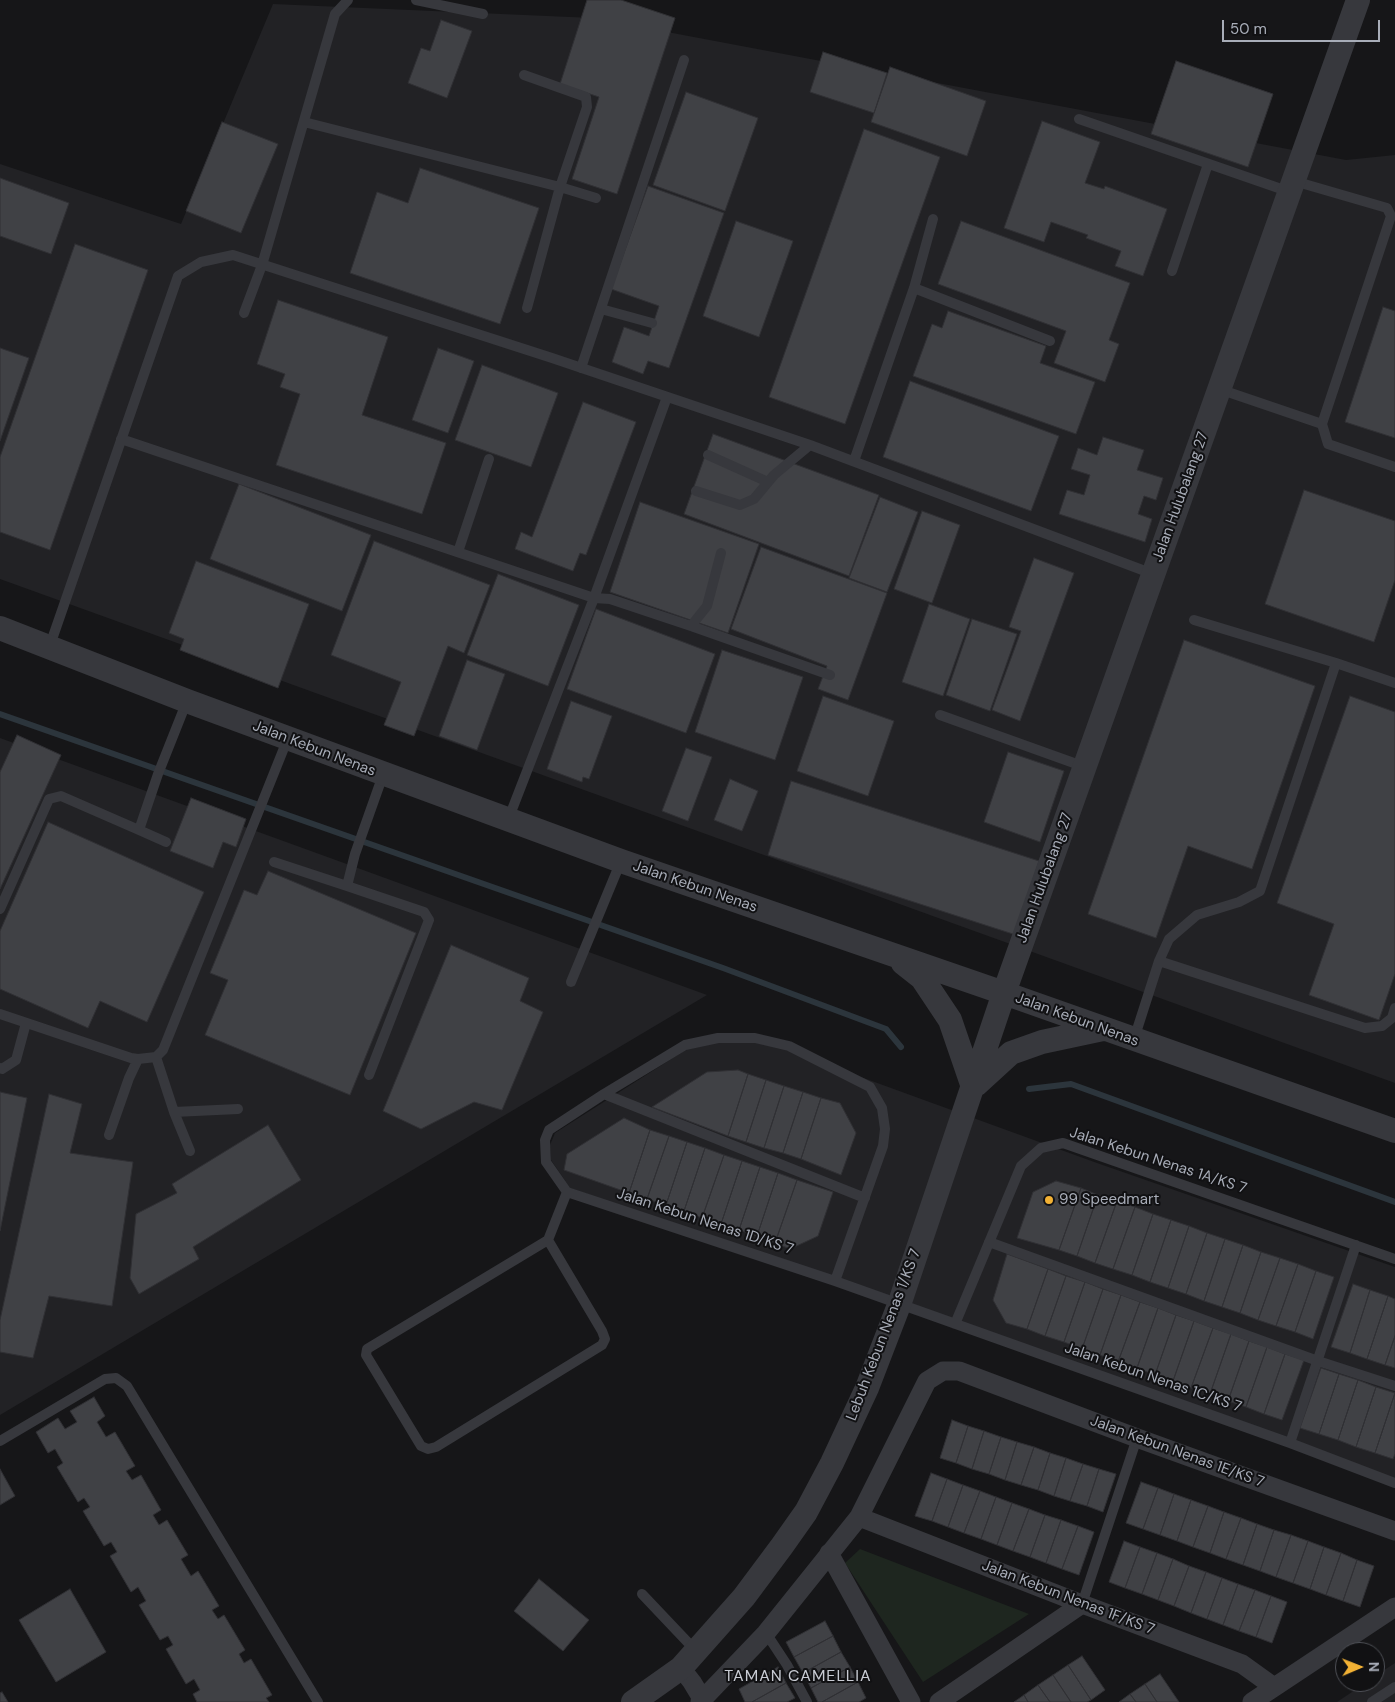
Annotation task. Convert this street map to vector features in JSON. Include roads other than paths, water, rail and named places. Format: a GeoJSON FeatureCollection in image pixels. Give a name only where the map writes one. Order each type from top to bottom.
{"type":"FeatureCollection","features":[{"type":"Feature","properties":{"kind":"street","name":"Jalan Hulubalang 27"},"geometry":{"type":"LineString","coordinates":[[1004,994],[1358,0]]}},
{"type":"Feature","properties":{"kind":"street","name":"Jalan Kebun Nenas"},"geometry":{"type":"LineString","coordinates":[[0,628],[186,701],[621,861],[1395,1131]]}},
{"type":"Feature","properties":{"kind":"street"},"geometry":{"type":"LineString","coordinates":[[895,956],[922,978],[950,1020],[977,1075],[1011,1052],[1042,1042],[1103,1029]]}},
{"type":"Feature","properties":{"kind":"street","name":"Lebuh Kebun Nenas 1/KS 7"},"geometry":{"type":"LineString","coordinates":[[633,1702],[689,1659],[744,1597],[806,1512],[832,1463],[867,1388],[899,1304],[1004,994]]}},
{"type":"Feature","properties":{"kind":"street","name":"Jalan Kebun Nenas 1E/KS 7"},"geometry":{"type":"LineString","coordinates":[[859,1517],[927,1381],[943,1371],[959,1371],[1137,1438],[1395,1531]]}},
{"type":"Feature","properties":{"kind":"street"},"geometry":{"type":"LineString","coordinates":[[689,1659],[692,1682],[702,1701],[766,1633],[859,1517]]}},
{"type":"Feature","properties":{"kind":"street","name":"Jalan Kebun Nenas 1F/KS 7"},"geometry":{"type":"LineString","coordinates":[[859,1517],[1242,1664],[1274,1687]]}},
{"type":"Feature","properties":{"kind":"street"},"geometry":{"type":"LineString","coordinates":[[829,1553],[911,1702]]}},
{"type":"Feature","properties":{"kind":"street"},"geometry":{"type":"LineString","coordinates":[[939,1702],[1082,1604]]}},
{"type":"Feature","properties":{"kind":"street"},"geometry":{"type":"LineString","coordinates":[[1252,1702],[1395,1607]]}},
{"type":"Feature","properties":{"kind":"lane"},"geometry":{"type":"LineString","coordinates":[[244,313],[262,265],[335,14],[348,0]]}},
{"type":"Feature","properties":{"kind":"lane"},"geometry":{"type":"LineString","coordinates":[[416,0],[483,14]]}},
{"type":"Feature","properties":{"kind":"lane"},"geometry":{"type":"LineString","coordinates":[[581,368],[684,60]]}},
{"type":"Feature","properties":{"kind":"lane"},"geometry":{"type":"LineString","coordinates":[[524,75],[586,97],[586,107],[560,187],[527,308]]}},
{"type":"Feature","properties":{"kind":"lane"},"geometry":{"type":"LineString","coordinates":[[1079,119],[1208,164],[1387,208],[1393,215],[1322,424],[1328,444],[1395,467]]}},
{"type":"Feature","properties":{"kind":"lane"},"geometry":{"type":"LineString","coordinates":[[304,122],[560,187],[596,198]]}},
{"type":"Feature","properties":{"kind":"lane"},"geometry":{"type":"LineString","coordinates":[[1172,271],[1208,164]]}},
{"type":"Feature","properties":{"kind":"lane"},"geometry":{"type":"LineString","coordinates":[[854,461],[914,288],[933,219]]}},
{"type":"Feature","properties":{"kind":"lane"},"geometry":{"type":"LineString","coordinates":[[49,648],[178,276],[201,262],[233,255],[581,368],[810,445],[1154,574]]}},
{"type":"Feature","properties":{"kind":"lane"},"geometry":{"type":"LineString","coordinates":[[914,288],[1050,341]]}},
{"type":"Feature","properties":{"kind":"lane"},"geometry":{"type":"LineString","coordinates":[[601,309],[652,323]]}},
{"type":"Feature","properties":{"kind":"lane"},"geometry":{"type":"LineString","coordinates":[[1219,389],[1322,424]]}},
{"type":"Feature","properties":{"kind":"lane"},"geometry":{"type":"LineString","coordinates":[[508,820],[594,598],[667,397]]}},
{"type":"Feature","properties":{"kind":"lane"},"geometry":{"type":"LineString","coordinates":[[121,439],[594,598],[610,599],[830,675]]}},
{"type":"Feature","properties":{"kind":"lane"},"geometry":{"type":"LineString","coordinates":[[696,491],[740,505],[754,500],[774,475],[810,445]]}},
{"type":"Feature","properties":{"kind":"lane"},"geometry":{"type":"LineString","coordinates":[[708,455],[768,482]]}},
{"type":"Feature","properties":{"kind":"lane"},"geometry":{"type":"LineString","coordinates":[[458,552],[489,458]]}},
{"type":"Feature","properties":{"kind":"lane"},"geometry":{"type":"LineString","coordinates":[[691,626],[707,606],[721,553]]}},
{"type":"Feature","properties":{"kind":"lane"},"geometry":{"type":"LineString","coordinates":[[1194,620],[1395,683]]}},
{"type":"Feature","properties":{"kind":"lane"},"geometry":{"type":"LineString","coordinates":[[1134,1040],[1168,939],[1197,915],[1239,902],[1260,891],[1336,663]]}},
{"type":"Feature","properties":{"kind":"lane"},"geometry":{"type":"LineString","coordinates":[[139,830],[186,701]]}},
{"type":"Feature","properties":{"kind":"lane"},"geometry":{"type":"LineString","coordinates":[[940,715],[1085,767]]}},
{"type":"Feature","properties":{"kind":"lane"},"geometry":{"type":"LineString","coordinates":[[0,1014],[138,1059],[156,1057],[163,1050],[288,738]]}},
{"type":"Feature","properties":{"kind":"lane"},"geometry":{"type":"LineString","coordinates":[[347,886],[358,845],[383,774]]}},
{"type":"Feature","properties":{"kind":"lane"},"geometry":{"type":"LineString","coordinates":[[0,908],[49,799],[61,796],[166,842]]}},
{"type":"Feature","properties":{"kind":"lane"},"geometry":{"type":"LineString","coordinates":[[571,982],[621,861]]}},
{"type":"Feature","properties":{"kind":"lane"},"geometry":{"type":"LineString","coordinates":[[274,862],[424,912],[429,920],[369,1075]]}},
{"type":"Feature","properties":{"kind":"lane"},"geometry":{"type":"LineString","coordinates":[[1160,961],[1366,1028],[1382,1026],[1392,1018],[1395,1008]]}},
{"type":"Feature","properties":{"kind":"lane"},"geometry":{"type":"LineString","coordinates":[[0,1068],[2,1069],[16,1060],[26,1023]]}},
{"type":"Feature","properties":{"kind":"lane"},"geometry":{"type":"LineString","coordinates":[[548,1240],[602,1331],[605,1339],[602,1345],[436,1447],[428,1449],[421,1446],[366,1355],[367,1349],[548,1240],[567,1192],[546,1162],[545,1140],[549,1130],[685,1045],[718,1038],[755,1038],[789,1046],[870,1087],[882,1108],[886,1129],[883,1146],[834,1282]]}},
{"type":"Feature","properties":{"kind":"lane"},"geometry":{"type":"LineString","coordinates":[[156,1057],[174,1112],[190,1151]]}},
{"type":"Feature","properties":{"kind":"lane"},"geometry":{"type":"LineString","coordinates":[[109,1136],[129,1078],[138,1059]]}},
{"type":"Feature","properties":{"kind":"lane"},"geometry":{"type":"LineString","coordinates":[[604,1094],[865,1198]]}},
{"type":"Feature","properties":{"kind":"lane"},"geometry":{"type":"LineString","coordinates":[[174,1112],[238,1109]]}},
{"type":"Feature","properties":{"kind":"lane","name":"Jalan Kebun Nenas 1A/KS 7"},"geometry":{"type":"LineString","coordinates":[[955,1324],[1021,1166],[1041,1148],[1063,1143],[1395,1259]]}},
{"type":"Feature","properties":{"kind":"lane","name":"Jalan Kebun Nenas 1D/KS 7"},"geometry":{"type":"LineString","coordinates":[[567,1192],[899,1304]]}},
{"type":"Feature","properties":{"kind":"lane"},"geometry":{"type":"LineString","coordinates":[[989,1242],[1318,1361],[1395,1386]]}},
{"type":"Feature","properties":{"kind":"lane"},"geometry":{"type":"LineString","coordinates":[[1290,1443],[1356,1245]]}},
{"type":"Feature","properties":{"kind":"lane","name":"Jalan Kebun Nenas 1C/KS 7"},"geometry":{"type":"LineString","coordinates":[[899,1304],[1290,1443],[1395,1483]]}},
{"type":"Feature","properties":{"kind":"lane"},"geometry":{"type":"LineString","coordinates":[[0,1441],[105,1379],[116,1378],[128,1386],[318,1702]]}},
{"type":"Feature","properties":{"kind":"lane"},"geometry":{"type":"LineString","coordinates":[[1082,1604],[1137,1438]]}},
{"type":"Feature","properties":{"kind":"lane"},"geometry":{"type":"LineString","coordinates":[[642,1594],[689,1659]]}},
{"type":"Feature","properties":{"kind":"lane"},"geometry":{"type":"LineString","coordinates":[[766,1633],[806,1702]]}},
{"type":"Feature","properties":{"kind":"lane"},"geometry":{"type":"LineString","coordinates":[[1372,1702],[1395,1687]]}},
{"type":"Feature","properties":{"kind":"waterway"},"geometry":{"type":"LineString","coordinates":[[0,714],[723,968],[886,1029],[901,1047]]}},
{"type":"Feature","properties":{"kind":"waterway"},"geometry":{"type":"LineString","coordinates":[[1029,1089],[1071,1084],[1395,1202]]}},
{"type":"Feature","properties":{"kind":"place","name":"99 Speedmart"},"geometry":{"type":"Point","coordinates":[1049,1200]}},
{"type":"Feature","properties":{"kind":"district","name":"TAMAN CAMELLIA"},"geometry":{"type":"Point","coordinates":[798,1677]}}]}
